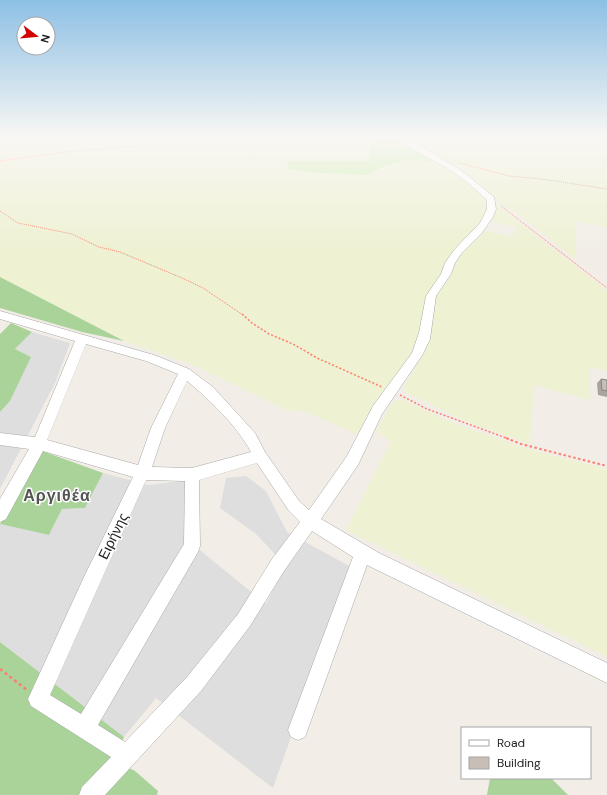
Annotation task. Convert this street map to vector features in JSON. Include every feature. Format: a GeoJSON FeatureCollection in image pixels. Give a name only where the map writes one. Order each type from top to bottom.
{"type":"FeatureCollection","features":[{"type":"Feature","properties":{"kind":"street"},"geometry":{"type":"LineString","coordinates":[[90,795],[194,684],[244,620],[278,565],[334,489],[359,450],[372,421],[391,391],[406,372],[422,343],[430,298],[458,251],[487,222],[491,212],[491,199],[463,175]]}},
{"type":"Feature","properties":{"kind":"street"},"geometry":{"type":"LineString","coordinates":[[0,316],[150,358],[185,372],[208,391],[250,437],[260,456],[294,506],[310,521],[363,553],[607,673]]}},
{"type":"Feature","properties":{"kind":"street"},"geometry":{"type":"LineString","coordinates":[[0,514],[34,452],[55,407],[82,339]]}},
{"type":"Feature","properties":{"kind":"street","name":"Ειρήνης"},"geometry":{"type":"LineString","coordinates":[[38,698],[142,473],[158,428],[185,372]]}},
{"type":"Feature","properties":{"kind":"street"},"geometry":{"type":"LineString","coordinates":[[0,439],[37,443],[142,473],[192,475],[260,456]]}},
{"type":"Feature","properties":{"kind":"street"},"geometry":{"type":"LineString","coordinates":[[84,728],[192,546],[192,475]]}},
{"type":"Feature","properties":{"kind":"street"},"geometry":{"type":"LineString","coordinates":[[298,730],[363,553]]}},
{"type":"Feature","properties":{"kind":"street"},"geometry":{"type":"LineString","coordinates":[[38,698],[127,755]]}},
{"type":"Feature","properties":{"kind":"path"},"geometry":{"type":"LineString","coordinates":[[506,175],[607,189]]}},
{"type":"Feature","properties":{"kind":"path"},"geometry":{"type":"LineString","coordinates":[[491,199],[607,288]]}},
{"type":"Feature","properties":{"kind":"path"},"geometry":{"type":"LineString","coordinates":[[0,211],[18,223],[72,234],[99,247],[120,252],[182,278],[203,288],[240,312],[252,324],[270,334],[293,344],[317,358],[391,391],[427,410],[478,430],[521,444],[607,466]]}},
{"type":"Feature","properties":{"kind":"path"},"geometry":{"type":"LineString","coordinates":[[0,669],[38,698]]}},
{"type":"Feature","properties":{"kind":"shaded area"},"geometry":{"type":"Polygon","coordinates":[[[32,332],[70,343],[55,383],[0,489],[0,412],[10,401],[30,357],[15,349],[32,332]]]}},
{"type":"Feature","properties":{"kind":"shaded area"},"geometry":{"type":"Polygon","coordinates":[[[103,473],[148,485],[197,479],[196,547],[266,604],[285,565],[256,534],[220,508],[226,478],[246,476],[266,491],[287,532],[351,567],[273,788],[156,698],[124,737],[0,642],[0,524],[49,535],[62,509],[85,508],[103,473]]]}},
{"type":"Feature","properties":{"kind":"green space"},"geometry":{"type":"Polygon","coordinates":[[[0,175],[459,175],[479,191],[486,204],[488,212],[477,228],[449,256],[445,266],[426,298],[418,343],[405,368],[367,417],[358,435],[304,411],[287,410],[193,365],[124,341],[0,277],[0,175]]]}},
{"type":"Feature","properties":{"kind":"green space"},"geometry":{"type":"Polygon","coordinates":[[[465,175],[607,175],[607,227],[576,221],[575,259],[531,224],[495,199],[478,184],[465,175]]]}},
{"type":"Feature","properties":{"kind":"green space"},"geometry":{"type":"Polygon","coordinates":[[[496,204],[607,291],[607,371],[590,367],[590,400],[534,385],[530,444],[467,422],[405,392],[404,385],[414,371],[424,350],[436,297],[468,244],[485,231],[512,237],[516,227],[491,221],[496,204]]]}},
{"type":"Feature","properties":{"kind":"green space"},"geometry":{"type":"Polygon","coordinates":[[[0,277],[124,341],[82,332],[0,308],[0,277]]]}},
{"type":"Feature","properties":{"kind":"green space"},"geometry":{"type":"Polygon","coordinates":[[[11,323],[32,332],[15,349],[31,357],[10,401],[0,412],[0,334],[11,323]]]}},
{"type":"Feature","properties":{"kind":"green space"},"geometry":{"type":"Polygon","coordinates":[[[401,399],[451,422],[531,450],[607,469],[607,657],[346,530],[391,441],[376,432],[391,404],[401,399]]]}},
{"type":"Feature","properties":{"kind":"green space"},"geometry":{"type":"Polygon","coordinates":[[[42,451],[103,473],[85,508],[62,509],[49,535],[0,524],[42,451]]]}},
{"type":"Feature","properties":{"kind":"green space"},"geometry":{"type":"Polygon","coordinates":[[[0,642],[124,737],[114,760],[135,771],[158,791],[157,795],[0,795],[0,642]]]}},
{"type":"Feature","properties":{"kind":"green space"},"geometry":{"type":"Polygon","coordinates":[[[490,779],[552,779],[568,795],[487,795],[490,779]]]}},
{"type":"Feature","properties":{"kind":"building"},"geometry":{"type":"Polygon","coordinates":[[[601,379],[607,380],[607,391],[602,390],[601,379]]]}},
{"type":"Feature","properties":{"kind":"district","name":"Αργιθέα"},"geometry":{"type":"Point","coordinates":[57,495]}}]}
